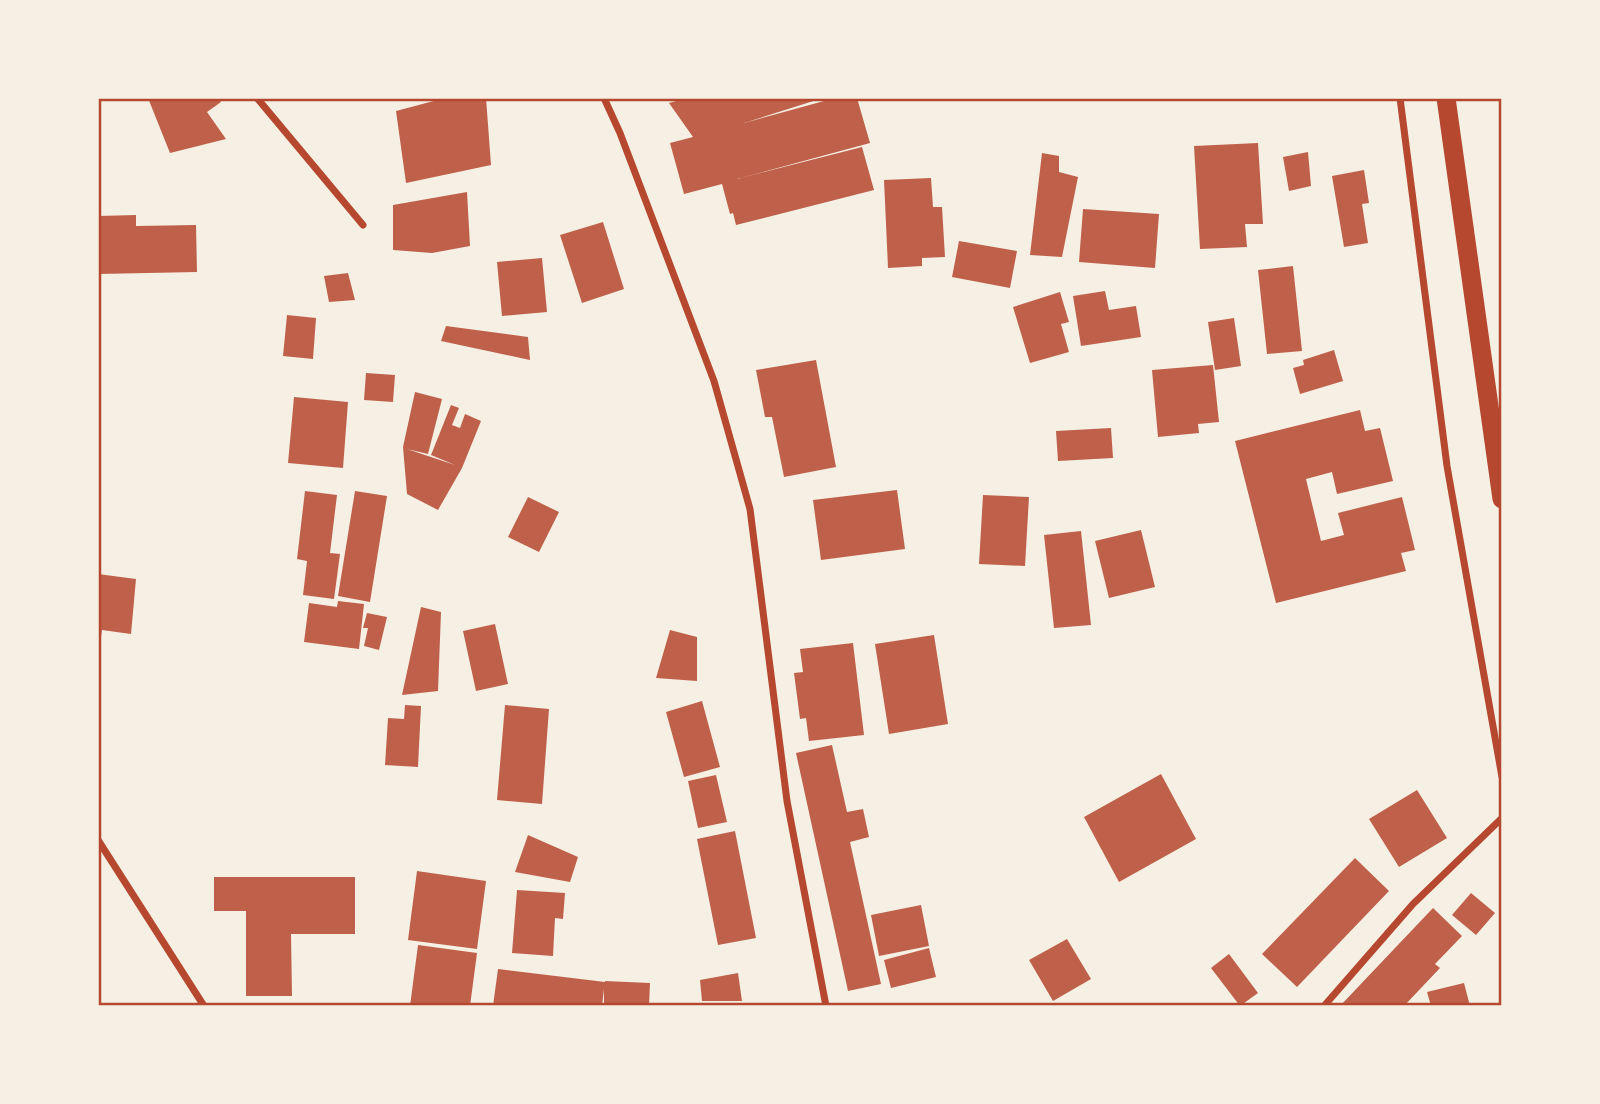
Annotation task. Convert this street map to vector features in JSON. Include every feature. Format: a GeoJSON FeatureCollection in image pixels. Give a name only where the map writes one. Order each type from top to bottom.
{"type":"FeatureCollection","features":[{"type":"Feature","properties":{"kind":"highway"},"geometry":{"type":"LineString","coordinates":[[1447,98],[1502,499]]}},
{"type":"Feature","properties":{"kind":"street"},"geometry":{"type":"LineString","coordinates":[[257,98],[363,225]]}},
{"type":"Feature","properties":{"kind":"street"},"geometry":{"type":"LineString","coordinates":[[604,98],[620,133],[714,381],[750,509],[787,801],[826,1006]]}},
{"type":"Feature","properties":{"kind":"street"},"geometry":{"type":"LineString","coordinates":[[1400,98],[1447,466],[1502,777]]}},
{"type":"Feature","properties":{"kind":"street"},"geometry":{"type":"LineString","coordinates":[[1324,1006],[1413,904],[1502,818]]}},
{"type":"Feature","properties":{"kind":"street"},"geometry":{"type":"LineString","coordinates":[[98,840],[204,1006]]}},
{"type":"Feature","properties":{"kind":"building"},"geometry":{"type":"Polygon","coordinates":[[[148,98],[219,98],[221,102],[207,112],[226,139],[170,153],[148,98]]]}},
{"type":"Feature","properties":{"kind":"building"},"geometry":{"type":"Polygon","coordinates":[[[445,98],[486,98],[491,165],[406,183],[396,111],[445,98]]]}},
{"type":"Feature","properties":{"kind":"building"},"geometry":{"type":"Polygon","coordinates":[[[687,98],[823,98],[744,123],[835,98],[857,98],[870,143],[737,179],[862,147],[874,190],[736,225],[733,213],[730,214],[722,184],[684,194],[670,143],[693,137],[669,103],[687,98]]]}},
{"type":"Feature","properties":{"kind":"building"},"geometry":{"type":"Polygon","coordinates":[[[1258,143],[1263,224],[1245,224],[1247,247],[1200,249],[1194,146],[1258,143]]]}},
{"type":"Feature","properties":{"kind":"building"},"geometry":{"type":"Polygon","coordinates":[[[1308,152],[1311,186],[1289,191],[1283,157],[1308,152]]]}},
{"type":"Feature","properties":{"kind":"building"},"geometry":{"type":"Polygon","coordinates":[[[1042,153],[1059,156],[1059,172],[1078,177],[1062,257],[1030,255],[1042,153]]]}},
{"type":"Feature","properties":{"kind":"building"},"geometry":{"type":"Polygon","coordinates":[[[1364,170],[1369,203],[1362,204],[1368,243],[1344,247],[1332,176],[1364,170]]]}},
{"type":"Feature","properties":{"kind":"building"},"geometry":{"type":"Polygon","coordinates":[[[931,178],[933,207],[942,207],[945,257],[922,258],[922,266],[888,268],[884,180],[931,178]]]}},
{"type":"Feature","properties":{"kind":"building"},"geometry":{"type":"Polygon","coordinates":[[[467,192],[470,246],[432,253],[393,250],[393,205],[467,192]]]}},
{"type":"Feature","properties":{"kind":"building"},"geometry":{"type":"Polygon","coordinates":[[[1083,209],[1159,214],[1155,268],[1079,262],[1083,209]]]}},
{"type":"Feature","properties":{"kind":"building"},"geometry":{"type":"Polygon","coordinates":[[[136,215],[136,226],[196,225],[197,272],[98,274],[98,216],[136,215]]]}},
{"type":"Feature","properties":{"kind":"building"},"geometry":{"type":"Polygon","coordinates":[[[603,222],[624,289],[582,303],[560,235],[603,222]]]}},
{"type":"Feature","properties":{"kind":"building"},"geometry":{"type":"Polygon","coordinates":[[[959,241],[1017,251],[1010,288],[952,277],[959,241]]]}},
{"type":"Feature","properties":{"kind":"building"},"geometry":{"type":"Polygon","coordinates":[[[542,258],[547,312],[502,316],[497,262],[542,258]]]}},
{"type":"Feature","properties":{"kind":"building"},"geometry":{"type":"Polygon","coordinates":[[[1293,266],[1302,351],[1267,354],[1258,270],[1293,266]]]}},
{"type":"Feature","properties":{"kind":"building"},"geometry":{"type":"Polygon","coordinates":[[[348,273],[355,300],[329,302],[324,276],[348,273]]]}},
{"type":"Feature","properties":{"kind":"building"},"geometry":{"type":"Polygon","coordinates":[[[1105,291],[1109,310],[1136,306],[1141,337],[1081,346],[1073,296],[1105,291]]]}},
{"type":"Feature","properties":{"kind":"building"},"geometry":{"type":"Polygon","coordinates":[[[1060,292],[1069,322],[1061,324],[1069,352],[1030,363],[1013,307],[1060,292]]]}},
{"type":"Feature","properties":{"kind":"building"},"geometry":{"type":"Polygon","coordinates":[[[287,315],[316,318],[313,359],[283,356],[287,315]]]}},
{"type":"Feature","properties":{"kind":"building"},"geometry":{"type":"Polygon","coordinates":[[[1234,318],[1241,366],[1215,370],[1208,322],[1234,318]]]}},
{"type":"Feature","properties":{"kind":"building"},"geometry":{"type":"Polygon","coordinates":[[[446,326],[528,337],[530,360],[441,341],[446,326]]]}},
{"type":"Feature","properties":{"kind":"building"},"geometry":{"type":"Polygon","coordinates":[[[1334,350],[1343,381],[1300,394],[1293,368],[1304,365],[1303,360],[1334,350]]]}},
{"type":"Feature","properties":{"kind":"building"},"geometry":{"type":"Polygon","coordinates":[[[816,360],[836,467],[784,477],[772,417],[765,417],[756,370],[816,360]]]}},
{"type":"Feature","properties":{"kind":"building"},"geometry":{"type":"Polygon","coordinates":[[[1213,365],[1219,422],[1198,424],[1199,433],[1158,437],[1152,370],[1213,365]]]}},
{"type":"Feature","properties":{"kind":"building"},"geometry":{"type":"Polygon","coordinates":[[[366,373],[395,375],[393,402],[364,400],[366,373]]]}},
{"type":"Feature","properties":{"kind":"building"},"geometry":{"type":"Polygon","coordinates":[[[415,392],[442,399],[428,454],[407,449],[455,465],[431,455],[451,405],[459,408],[452,425],[460,428],[465,414],[481,421],[462,468],[438,510],[407,494],[403,447],[415,392]]]}},
{"type":"Feature","properties":{"kind":"building"},"geometry":{"type":"Polygon","coordinates":[[[294,397],[348,402],[343,468],[288,463],[294,397]]]}},
{"type":"Feature","properties":{"kind":"building"},"geometry":{"type":"Polygon","coordinates":[[[1360,410],[1365,431],[1380,428],[1393,481],[1337,494],[1332,472],[1306,479],[1321,541],[1344,535],[1338,513],[1402,497],[1415,550],[1401,553],[1406,571],[1276,603],[1235,441],[1360,410]]]}},
{"type":"Feature","properties":{"kind":"building"},"geometry":{"type":"Polygon","coordinates":[[[1111,428],[1113,458],[1058,461],[1056,431],[1111,428]]]}},
{"type":"Feature","properties":{"kind":"building"},"geometry":{"type":"Polygon","coordinates":[[[897,490],[905,549],[821,560],[813,500],[897,490]]]}},
{"type":"Feature","properties":{"kind":"building"},"geometry":{"type":"Polygon","coordinates":[[[305,491],[337,495],[330,553],[340,554],[334,599],[303,595],[307,561],[297,559],[305,491]]]}},
{"type":"Feature","properties":{"kind":"building"},"geometry":{"type":"Polygon","coordinates":[[[355,491],[387,496],[370,602],[338,596],[355,491]]]}},
{"type":"Feature","properties":{"kind":"building"},"geometry":{"type":"Polygon","coordinates":[[[983,495],[1029,497],[1025,566],[979,564],[983,495]]]}},
{"type":"Feature","properties":{"kind":"building"},"geometry":{"type":"Polygon","coordinates":[[[528,497],[559,512],[539,552],[508,537],[528,497]]]}},
{"type":"Feature","properties":{"kind":"building"},"geometry":{"type":"Polygon","coordinates":[[[1141,530],[1155,587],[1109,598],[1095,541],[1141,530]]]}},
{"type":"Feature","properties":{"kind":"building"},"geometry":{"type":"Polygon","coordinates":[[[1081,531],[1091,625],[1054,628],[1044,535],[1081,531]]]}},
{"type":"Feature","properties":{"kind":"building"},"geometry":{"type":"Polygon","coordinates":[[[98,574],[136,579],[131,634],[102,630],[101,637],[98,636],[98,574]]]}},
{"type":"Feature","properties":{"kind":"building"},"geometry":{"type":"Polygon","coordinates":[[[338,601],[364,604],[359,649],[304,642],[309,603],[337,607],[338,601]]]}},
{"type":"Feature","properties":{"kind":"building"},"geometry":{"type":"Polygon","coordinates":[[[421,607],[441,612],[438,691],[402,695],[421,607]]]}},
{"type":"Feature","properties":{"kind":"building"},"geometry":{"type":"Polygon","coordinates":[[[367,613],[387,617],[379,650],[364,646],[368,628],[363,628],[367,613]]]}},
{"type":"Feature","properties":{"kind":"building"},"geometry":{"type":"Polygon","coordinates":[[[495,624],[508,684],[476,691],[463,631],[495,624]]]}},
{"type":"Feature","properties":{"kind":"building"},"geometry":{"type":"Polygon","coordinates":[[[670,630],[697,637],[697,681],[656,678],[670,630]]]}},
{"type":"Feature","properties":{"kind":"building"},"geometry":{"type":"Polygon","coordinates":[[[934,635],[948,724],[889,734],[875,644],[934,635]]]}},
{"type":"Feature","properties":{"kind":"building"},"geometry":{"type":"Polygon","coordinates":[[[853,643],[864,735],[809,741],[806,718],[800,719],[794,673],[803,672],[800,649],[853,643]]]}},
{"type":"Feature","properties":{"kind":"building"},"geometry":{"type":"Polygon","coordinates":[[[702,701],[720,767],[684,777],[666,712],[702,701]]]}},
{"type":"Feature","properties":{"kind":"building"},"geometry":{"type":"Polygon","coordinates":[[[405,705],[421,706],[418,767],[385,765],[388,718],[404,719],[405,705]]]}},
{"type":"Feature","properties":{"kind":"building"},"geometry":{"type":"Polygon","coordinates":[[[505,705],[549,709],[542,804],[497,800],[505,705]]]}},
{"type":"Feature","properties":{"kind":"building"},"geometry":{"type":"Polygon","coordinates":[[[832,745],[847,812],[863,809],[869,837],[850,842],[881,984],[848,991],[796,753],[832,745]]]}},
{"type":"Feature","properties":{"kind":"building"},"geometry":{"type":"Polygon","coordinates":[[[1161,774],[1196,839],[1119,882],[1084,817],[1161,774]]]}},
{"type":"Feature","properties":{"kind":"building"},"geometry":{"type":"Polygon","coordinates":[[[716,775],[727,822],[698,828],[688,781],[716,775]]]}},
{"type":"Feature","properties":{"kind":"building"},"geometry":{"type":"Polygon","coordinates":[[[1417,790],[1447,838],[1399,867],[1369,819],[1417,790]]]}},
{"type":"Feature","properties":{"kind":"building"},"geometry":{"type":"Polygon","coordinates":[[[735,831],[756,938],[718,945],[697,839],[735,831]]]}},
{"type":"Feature","properties":{"kind":"building"},"geometry":{"type":"Polygon","coordinates":[[[528,835],[578,857],[570,882],[515,872],[528,835]]]}},
{"type":"Feature","properties":{"kind":"building"},"geometry":{"type":"Polygon","coordinates":[[[1355,858],[1389,891],[1297,987],[1262,954],[1355,858]]]}},
{"type":"Feature","properties":{"kind":"building"},"geometry":{"type":"Polygon","coordinates":[[[417,871],[486,881],[477,949],[408,940],[417,871]]]}},
{"type":"Feature","properties":{"kind":"building"},"geometry":{"type":"Polygon","coordinates":[[[214,877],[355,877],[355,934],[291,934],[292,996],[246,996],[246,911],[214,911],[214,877]]]}},
{"type":"Feature","properties":{"kind":"building"},"geometry":{"type":"Polygon","coordinates":[[[517,890],[565,893],[563,919],[555,918],[553,956],[512,953],[517,890]]]}},
{"type":"Feature","properties":{"kind":"building"},"geometry":{"type":"Polygon","coordinates":[[[1471,893],[1495,913],[1476,935],[1452,915],[1471,893]]]}},
{"type":"Feature","properties":{"kind":"building"},"geometry":{"type":"Polygon","coordinates":[[[921,905],[929,946],[879,956],[871,915],[921,905]]]}},
{"type":"Feature","properties":{"kind":"building"},"geometry":{"type":"Polygon","coordinates":[[[1433,908],[1462,936],[1435,964],[1440,968],[1404,1006],[1340,1006],[1433,908]]]}},
{"type":"Feature","properties":{"kind":"building"},"geometry":{"type":"Polygon","coordinates":[[[1067,939],[1091,979],[1053,1001],[1029,960],[1067,939]]]}},
{"type":"Feature","properties":{"kind":"building"},"geometry":{"type":"Polygon","coordinates":[[[418,945],[477,953],[470,1006],[410,1006],[418,945]]]}},
{"type":"Feature","properties":{"kind":"building"},"geometry":{"type":"Polygon","coordinates":[[[929,948],[936,977],[891,988],[884,960],[929,948]]]}},
{"type":"Feature","properties":{"kind":"building"},"geometry":{"type":"Polygon","coordinates":[[[1229,954],[1258,993],[1240,1006],[1211,968],[1229,954]]]}},
{"type":"Feature","properties":{"kind":"building"},"geometry":{"type":"Polygon","coordinates":[[[498,969],[605,982],[650,983],[649,1006],[604,1006],[604,989],[602,1006],[493,1006],[498,969]]]}},
{"type":"Feature","properties":{"kind":"building"},"geometry":{"type":"Polygon","coordinates":[[[738,973],[742,1001],[702,1001],[700,980],[738,973]]]}},
{"type":"Feature","properties":{"kind":"building"},"geometry":{"type":"Polygon","coordinates":[[[1464,983],[1470,1006],[1431,1006],[1427,992],[1464,983]]]}}]}
